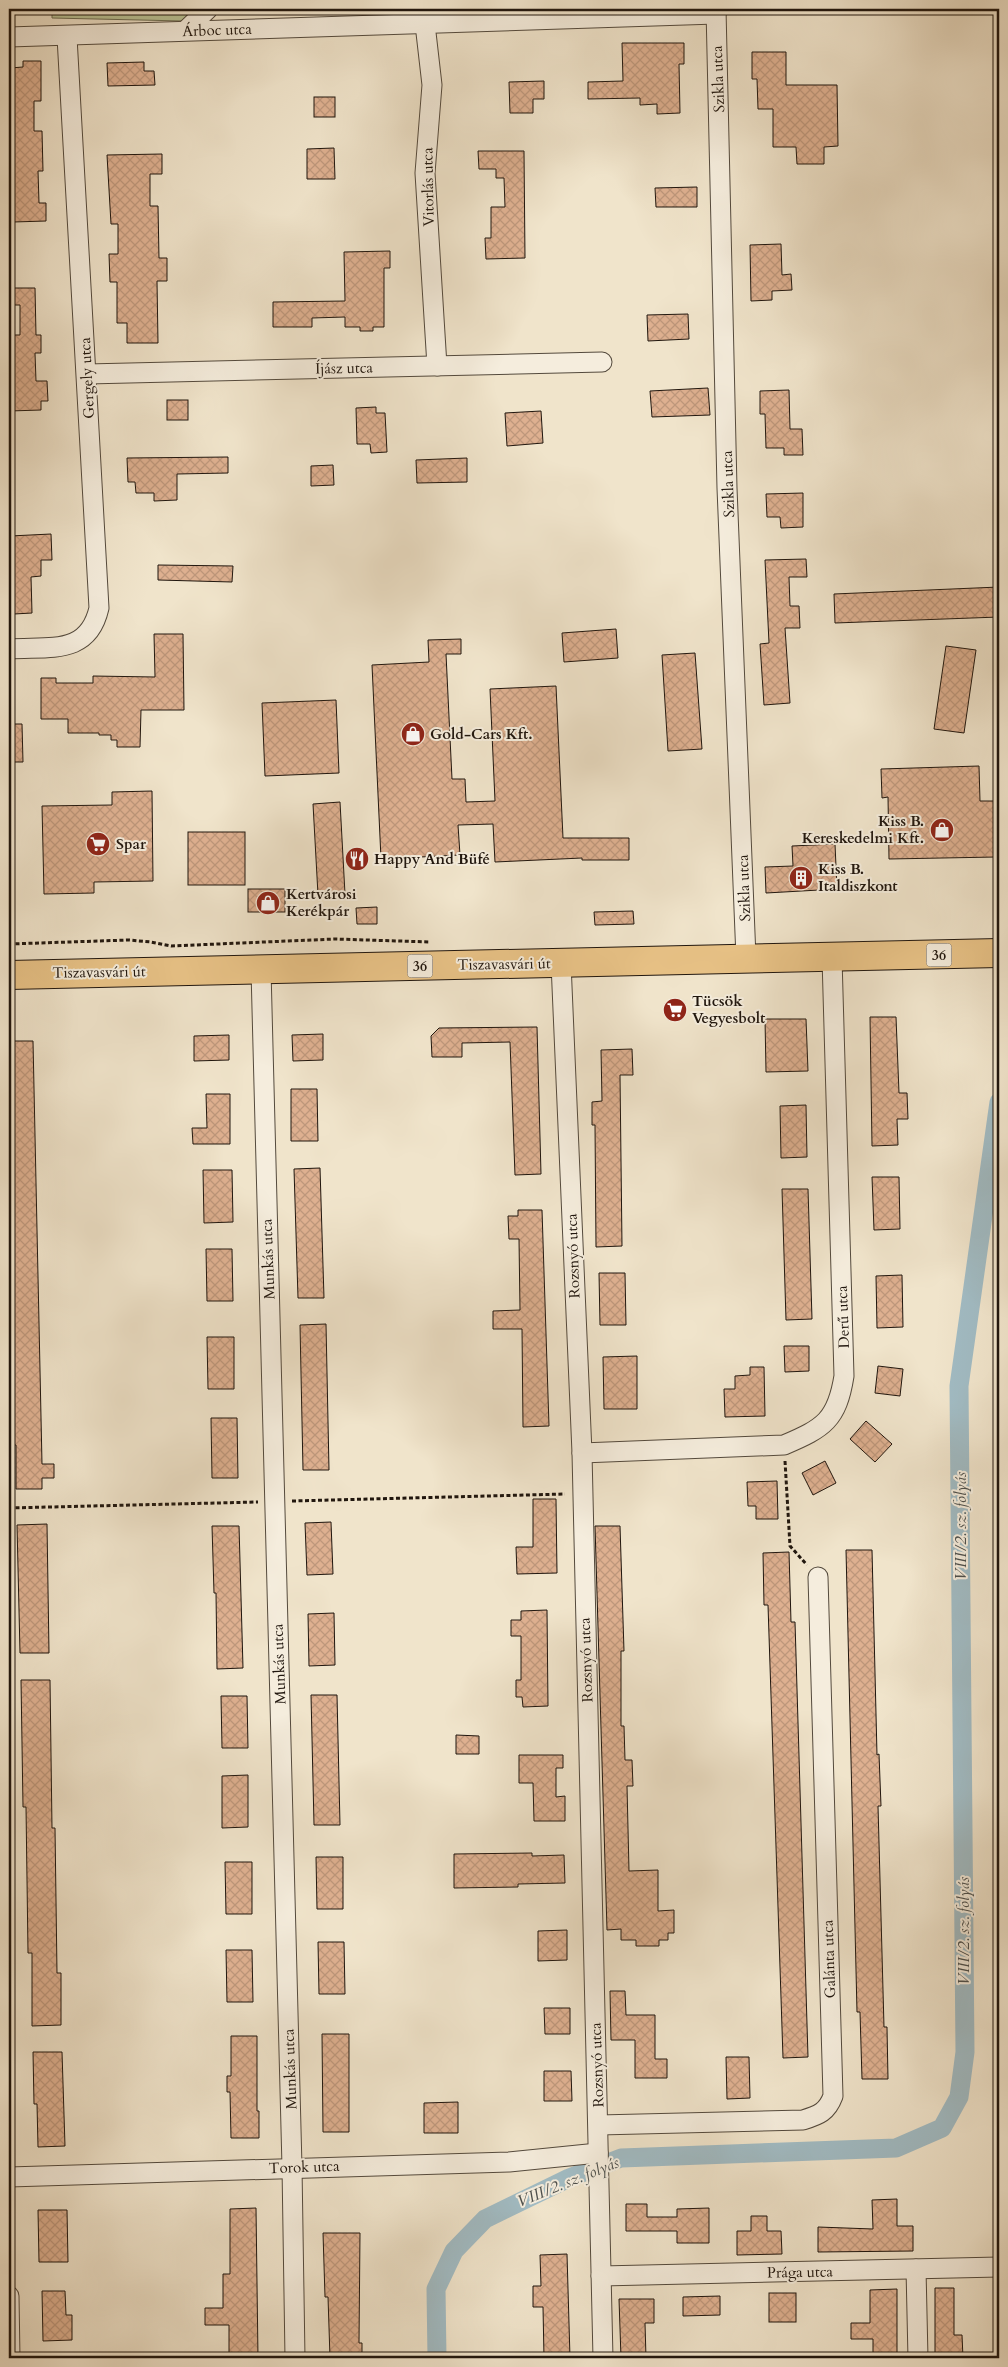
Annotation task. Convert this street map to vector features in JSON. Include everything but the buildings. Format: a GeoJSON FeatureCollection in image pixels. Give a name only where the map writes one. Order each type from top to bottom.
{"type":"FeatureCollection","features":[{"type":"Feature","properties":{"kind":"main road","name":"Tiszavasvári út"},"geometry":{"type":"LineString","coordinates":[[9,975],[999,953]]}},
{"type":"Feature","properties":{"kind":"street"},"geometry":{"type":"LineString","coordinates":[[186,30],[208,9]]}},
{"type":"Feature","properties":{"kind":"street","name":"Árboc utca"},"geometry":{"type":"LineString","coordinates":[[9,37],[67,37],[423,16],[716,12]]}},
{"type":"Feature","properties":{"kind":"street","name":"Szikla utca"},"geometry":{"type":"LineString","coordinates":[[716,12],[727,488],[746,958]]}},
{"type":"Feature","properties":{"kind":"street","name":"Vitorlás utca"},"geometry":{"type":"LineString","coordinates":[[423,16],[432,85],[425,173],[437,366]]}},
{"type":"Feature","properties":{"kind":"street","name":"Gergely utca"},"geometry":{"type":"LineString","coordinates":[[9,649],[65,646],[81,641],[96,624],[99,608],[67,37]]}},
{"type":"Feature","properties":{"kind":"street","name":"Íjász utca"},"geometry":{"type":"LineString","coordinates":[[87,374],[602,362]]}},
{"type":"Feature","properties":{"kind":"street","name":"Derű utca"},"geometry":{"type":"LineString","coordinates":[[582,1453],[784,1445],[809,1434],[828,1419],[840,1401],[844,1376],[832,958]]}},
{"type":"Feature","properties":{"kind":"street","name":"Rozsnyó utca"},"geometry":{"type":"LineString","coordinates":[[561,963],[582,1453],[603,2358]]}},
{"type":"Feature","properties":{"kind":"street","name":"Munkás utca"},"geometry":{"type":"LineString","coordinates":[[260,970],[292,2167],[295,2358]]}},
{"type":"Feature","properties":{"kind":"street","name":"Galánta utca"},"geometry":{"type":"LineString","coordinates":[[599,2125],[804,2120],[820,2115],[829,2108],[833,2096],[818,1577]]}},
{"type":"Feature","properties":{"kind":"street","name":"Torok utca"},"geometry":{"type":"LineString","coordinates":[[9,2177],[292,2167],[509,2162],[598,2164]]}},
{"type":"Feature","properties":{"kind":"street","name":"Prága utca"},"geometry":{"type":"LineString","coordinates":[[600,2276],[999,2267]]}},
{"type":"Feature","properties":{"kind":"street"},"geometry":{"type":"LineString","coordinates":[[916,2269],[918,2358]]}},
{"type":"Feature","properties":{"kind":"street"},"geometry":{"type":"LineString","coordinates":[[9,2296],[10,2358]]}},
{"type":"Feature","properties":{"kind":"path"},"geometry":{"type":"LineString","coordinates":[[9,944],[129,940],[171,946],[219,944]]}},
{"type":"Feature","properties":{"kind":"path"},"geometry":{"type":"LineString","coordinates":[[784,1445],[790,1546],[818,1577]]}},
{"type":"Feature","properties":{"kind":"path"},"geometry":{"type":"LineString","coordinates":[[9,1508],[582,1493]]}},
{"type":"Feature","properties":{"kind":"green space"},"geometry":{"type":"Polygon","coordinates":[[[52,9],[192,9],[183,21],[52,18],[52,9]]]}},
{"type":"Feature","properties":{"kind":"waterway","name":"VIII/2. sz. folyás"},"geometry":{"type":"LineString","coordinates":[[437,2358],[436,2289],[454,2251],[485,2219],[569,2178],[621,2158],[896,2148],[942,2128],[959,2097],[965,2052],[959,1386],[999,1102]]}},
{"type":"Feature","properties":{"kind":"place","name":"Gold-Cars Kft."},"geometry":{"type":"Point","coordinates":[413,734]}},
{"type":"Feature","properties":{"kind":"place","name":"Kiss B. Kereskedelmi Kft."},"geometry":{"type":"Point","coordinates":[942,830]}},
{"type":"Feature","properties":{"kind":"place","name":"Spar"},"geometry":{"type":"Point","coordinates":[98,844]}},
{"type":"Feature","properties":{"kind":"place","name":"Happy And Büfé"},"geometry":{"type":"Point","coordinates":[357,859]}},
{"type":"Feature","properties":{"kind":"place","name":"Kiss B. Italdiszkont"},"geometry":{"type":"Point","coordinates":[801,878]}},
{"type":"Feature","properties":{"kind":"place","name":"Kertvárosi Kerékpár"},"geometry":{"type":"Point","coordinates":[268,903]}},
{"type":"Feature","properties":{"kind":"place","name":"Tücsök Vegyesbolt"},"geometry":{"type":"Point","coordinates":[675,1010]}}]}
